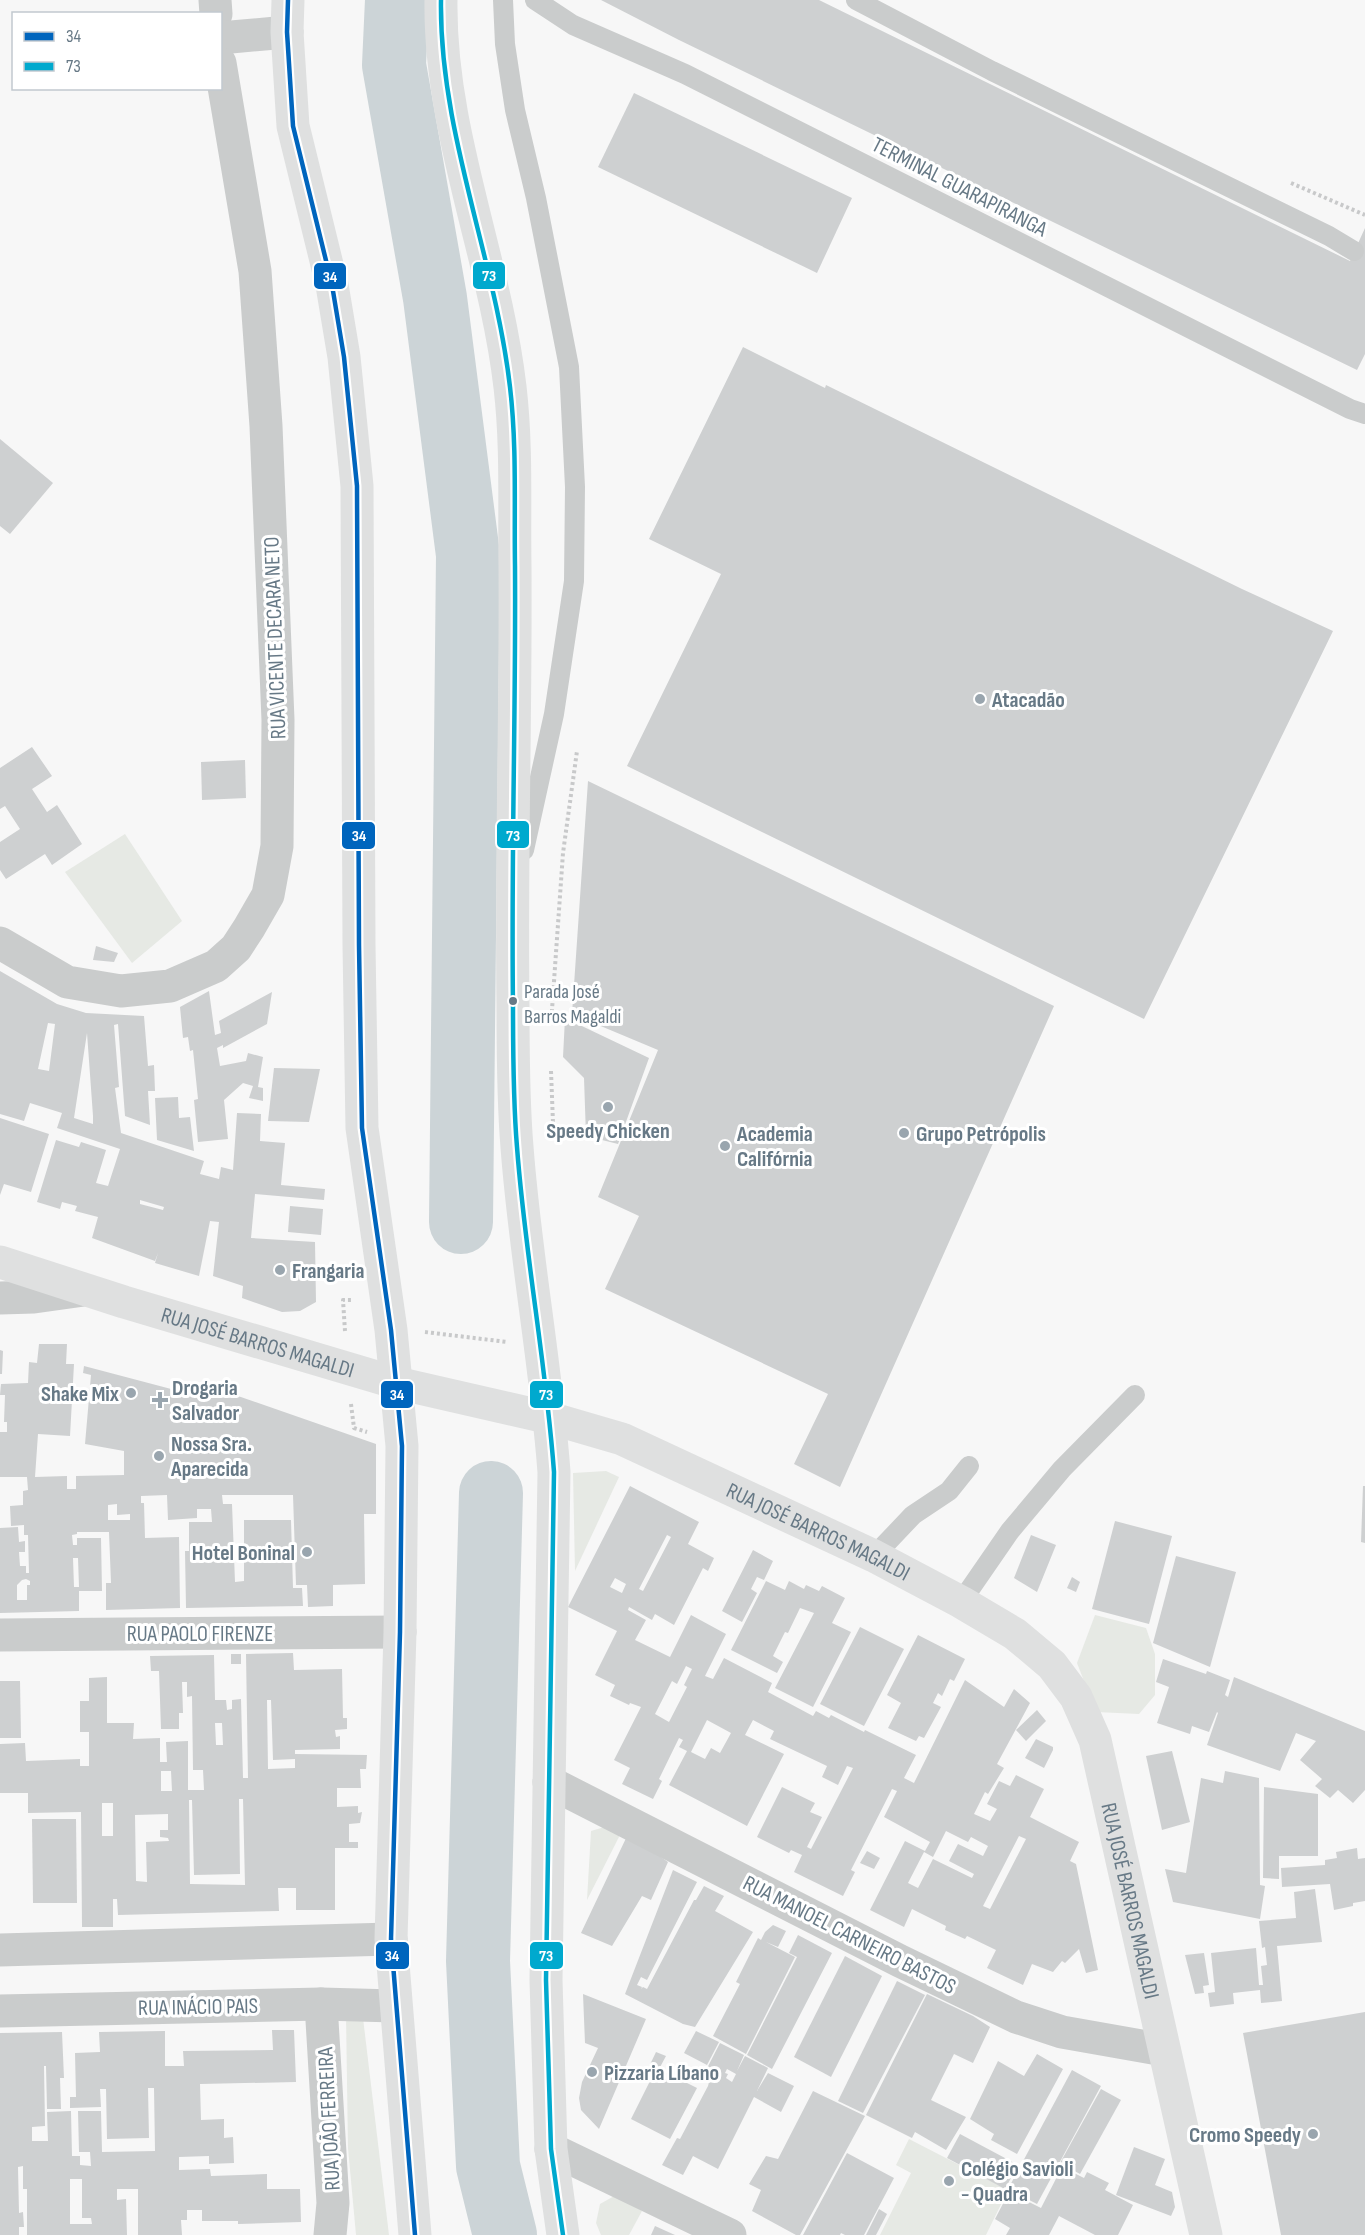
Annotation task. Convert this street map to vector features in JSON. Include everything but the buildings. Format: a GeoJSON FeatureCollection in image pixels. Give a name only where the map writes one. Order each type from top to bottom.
{"type":"FeatureCollection","features":[{"type":"Feature","properties":{"kind":"main road"},"geometry":{"type":"LineString","coordinates":[[441,0],[448,100],[465,180],[490,272],[510,388],[514,461],[516,666],[511,908],[516,1145],[550,1418],[554,1472],[546,1980],[551,2148],[563,2235]]}},
{"type":"Feature","properties":{"kind":"main road"},"geometry":{"type":"LineString","coordinates":[[288,16],[293,126],[332,285],[344,357],[357,486],[358,945],[362,1128],[397,1383],[402,1446],[400,1632],[391,1939],[415,2235]]}},
{"type":"Feature","properties":{"kind":"main road","name":"RUA JOSÉ BARROS MAGALDI"},"geometry":{"type":"LineString","coordinates":[[0,1262],[84,1290],[397,1383],[550,1418],[622,1439],[874,1556],[961,1602],[1015,1634],[1052,1665],[1077,1697],[1095,1740],[1206,2235]]}},
{"type":"Feature","properties":{"kind":"street"},"geometry":{"type":"LineString","coordinates":[[222,37],[288,16]]}},
{"type":"Feature","properties":{"kind":"street","name":"RUA VICENTE DECARA NETO"},"geometry":{"type":"LineString","coordinates":[[0,943],[67,981],[121,992],[170,986],[216,966],[243,938],[268,895],[278,846],[278,720],[266,426],[255,271],[222,75]]}},
{"type":"Feature","properties":{"kind":"street"},"geometry":{"type":"LineString","coordinates":[[0,1298],[34,1297],[84,1290]]}},
{"type":"Feature","properties":{"kind":"street","name":"RUA PAOLO FIRENZE"},"geometry":{"type":"LineString","coordinates":[[0,1635],[400,1632]]}},
{"type":"Feature","properties":{"kind":"street","name":"RUA MANOEL CARNEIRO BASTOS"},"geometry":{"type":"LineString","coordinates":[[549,1782],[900,1961],[1016,2017],[1062,2032],[1164,2050]]}},
{"type":"Feature","properties":{"kind":"street"},"geometry":{"type":"LineString","coordinates":[[0,1950],[391,1939]]}},
{"type":"Feature","properties":{"kind":"street","name":"RUA INÁCIO PAIS"},"geometry":{"type":"LineString","coordinates":[[0,2011],[321,2004],[395,2006]]}},
{"type":"Feature","properties":{"kind":"street","name":"RUA JOÃO FERREIRA"},"geometry":{"type":"LineString","coordinates":[[321,2004],[333,2203],[330,2235]]}},
{"type":"Feature","properties":{"kind":"street"},"geometry":{"type":"LineString","coordinates":[[551,2148],[730,2235]]}},
{"type":"Feature","properties":{"kind":"lane"},"geometry":{"type":"LineString","coordinates":[[503,0],[505,44],[515,110],[536,198],[568,367],[575,487],[574,581],[554,714],[511,908]]}},
{"type":"Feature","properties":{"kind":"lane","name":"TERMINAL GUARAPIRANGA"},"geometry":{"type":"LineString","coordinates":[[534,0],[573,25],[695,79],[1357,411]]}},
{"type":"Feature","properties":{"kind":"lane"},"geometry":{"type":"LineString","coordinates":[[856,0],[992,71],[1329,236],[1354,251]]}},
{"type":"Feature","properties":{"kind":"lane"},"geometry":{"type":"LineString","coordinates":[[1357,411],[1365,396]]}},
{"type":"Feature","properties":{"kind":"lane"},"geometry":{"type":"LineString","coordinates":[[961,1602],[1010,1531],[1062,1469],[1135,1395]]}},
{"type":"Feature","properties":{"kind":"lane"},"geometry":{"type":"LineString","coordinates":[[874,1556],[913,1515],[949,1491],[969,1466]]}},
{"type":"Feature","properties":{"kind":"path"},"geometry":{"type":"LineString","coordinates":[[551,1024],[563,853],[578,749]]}},
{"type":"Feature","properties":{"kind":"path"},"geometry":{"type":"LineString","coordinates":[[551,1059],[554,1130]]}},
{"type":"Feature","properties":{"kind":"path"},"geometry":{"type":"LineString","coordinates":[[429,1332],[502,1341]]}},
{"type":"Feature","properties":{"kind":"shaded area"},"geometry":{"type":"Polygon","coordinates":[[[125,834],[182,921],[132,963],[65,872],[125,834]]]}},
{"type":"Feature","properties":{"kind":"shaded area"},"geometry":{"type":"Polygon","coordinates":[[[606,1471],[619,1477],[575,1571],[573,1473],[606,1471]]]}},
{"type":"Feature","properties":{"kind":"shaded area"},"geometry":{"type":"Polygon","coordinates":[[[1095,1615],[1146,1628],[1155,1654],[1155,1695],[1139,1714],[1096,1712],[1077,1663],[1095,1615]]]}},
{"type":"Feature","properties":{"kind":"shaded area"},"geometry":{"type":"Polygon","coordinates":[[[608,1826],[621,1833],[587,1900],[591,1831],[608,1826]]]}},
{"type":"Feature","properties":{"kind":"shaded area"},"geometry":{"type":"Polygon","coordinates":[[[346,2015],[363,2018],[389,2235],[356,2235],[348,2148],[346,2015]]]}},
{"type":"Feature","properties":{"kind":"shaded area","name":"Colégio Savioli - Quadra"},"geometry":{"type":"Polygon","coordinates":[[[909,2139],[1008,2190],[986,2235],[880,2235],[911,2173],[896,2165],[909,2139]]]}},
{"type":"Feature","properties":{"kind":"shaded area"},"geometry":{"type":"Polygon","coordinates":[[[616,2195],[642,2211],[629,2235],[601,2235],[596,2223],[600,2204],[616,2195]]]}},
{"type":"Feature","properties":{"kind":"waterway"},"geometry":{"type":"LineString","coordinates":[[397,0],[394,65],[435,298],[468,555],[461,1222]]}},
{"type":"Feature","properties":{"kind":"waterway"},"geometry":{"type":"LineString","coordinates":[[491,1493],[478,1961],[488,2166],[505,2235]]}},
{"type":"Feature","properties":{"kind":"transit line","name":"34"},"geometry":{"type":"LineString","coordinates":[[288,0],[287,32],[293,126],[332,285],[344,357],[357,486],[362,1128],[391,1330],[402,1446],[400,1632],[391,1939],[415,2235]]}},
{"type":"Feature","properties":{"kind":"transit line","name":"73"},"geometry":{"type":"LineString","coordinates":[[441,0],[443,49],[449,98],[503,338],[514,432],[514,1094],[525,1228],[554,1472],[546,1980],[551,2149],[563,2235]]}},
{"type":"Feature","properties":{"kind":"place","name":"Atacadão"},"geometry":{"type":"Point","coordinates":[980,699]}},
{"type":"Feature","properties":{"kind":"place","name":"Parada José Barros Magaldi"},"geometry":{"type":"Point","coordinates":[513,1001]}},
{"type":"Feature","properties":{"kind":"place","name":"Speedy Chicken"},"geometry":{"type":"Point","coordinates":[608,1107]}},
{"type":"Feature","properties":{"kind":"place","name":"Grupo Petrópolis"},"geometry":{"type":"Point","coordinates":[904,1133]}},
{"type":"Feature","properties":{"kind":"place","name":"Academia Califórnia"},"geometry":{"type":"Point","coordinates":[725,1146]}},
{"type":"Feature","properties":{"kind":"place","name":"Frangaria"},"geometry":{"type":"Point","coordinates":[280,1270]}},
{"type":"Feature","properties":{"kind":"place","name":"Shake Mix"},"geometry":{"type":"Point","coordinates":[131,1393]}},
{"type":"Feature","properties":{"kind":"place","name":"Drogaria Salvador"},"geometry":{"type":"Point","coordinates":[160,1400]}},
{"type":"Feature","properties":{"kind":"place","name":"Nossa Sra. Aparecida"},"geometry":{"type":"Point","coordinates":[159,1456]}},
{"type":"Feature","properties":{"kind":"place","name":"Hotel Boninal"},"geometry":{"type":"Point","coordinates":[307,1552]}},
{"type":"Feature","properties":{"kind":"place","name":"Pizzaria Líbano"},"geometry":{"type":"Point","coordinates":[592,2072]}},
{"type":"Feature","properties":{"kind":"place","name":"Cromo Speedy"},"geometry":{"type":"Point","coordinates":[1313,2134]}},
{"type":"Feature","properties":{"kind":"place","name":"Colégio Savioli - Quadra"},"geometry":{"type":"Point","coordinates":[949,2181]}}]}
